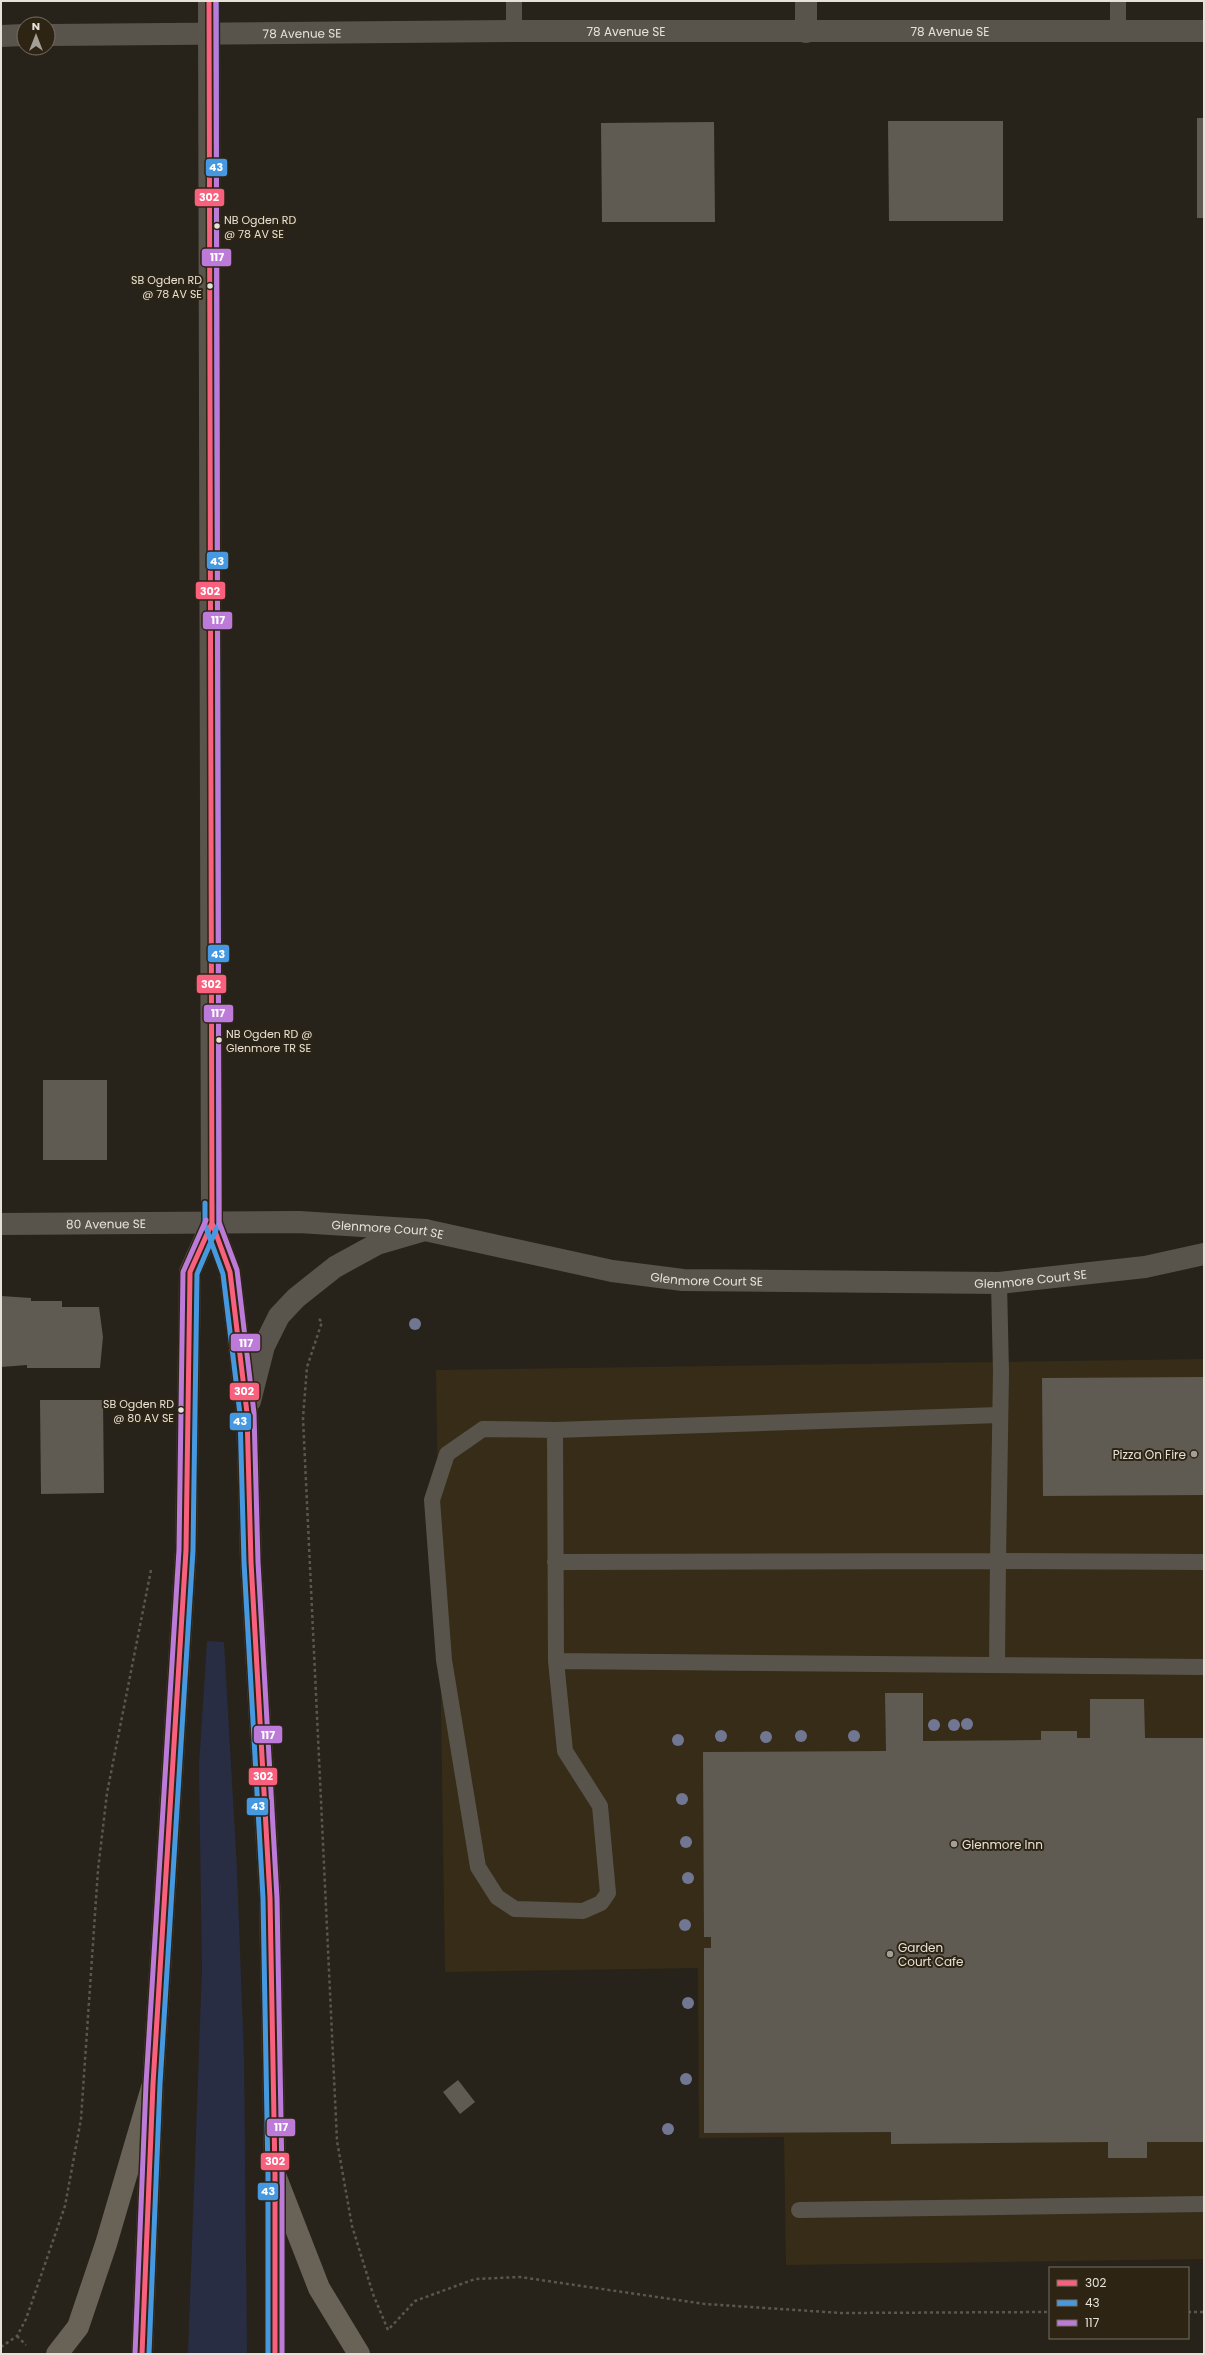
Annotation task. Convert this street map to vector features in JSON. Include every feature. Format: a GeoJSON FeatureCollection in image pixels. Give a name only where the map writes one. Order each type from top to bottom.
{"type":"FeatureCollection","features":[{"type":"Feature","properties":{"kind":"highway"},"geometry":{"type":"LineString","coordinates":[[57,2354],[78,2327],[106,2244],[153,2084]]}},
{"type":"Feature","properties":{"kind":"highway"},"geometry":{"type":"LineString","coordinates":[[275,2175],[319,2288],[358,2354]]}},
{"type":"Feature","properties":{"kind":"street"},"geometry":{"type":"LineString","coordinates":[[209,1],[212,1223],[230,1272],[247,1413],[251,1562],[270,1898],[275,2175],[275,2354]]}},
{"type":"Feature","properties":{"kind":"street"},"geometry":{"type":"LineString","coordinates":[[806,1],[806,32]]}},
{"type":"Feature","properties":{"kind":"street","name":"78 Avenue SE"},"geometry":{"type":"LineString","coordinates":[[56,35],[209,35],[514,31],[1204,31]]}},
{"type":"Feature","properties":{"kind":"street"},"geometry":{"type":"LineString","coordinates":[[1,36],[16,35]]}},
{"type":"Feature","properties":{"kind":"street","name":"Glenmore Court SE"},"geometry":{"type":"LineString","coordinates":[[212,1223],[299,1222],[425,1230],[612,1272],[684,1280],[999,1283],[1145,1267],[1204,1254]]}},
{"type":"Feature","properties":{"kind":"street"},"geometry":{"type":"LineString","coordinates":[[142,2354],[153,2084],[186,1550],[190,1272],[212,1223]]}},
{"type":"Feature","properties":{"kind":"street","name":"80 Avenue SE"},"geometry":{"type":"LineString","coordinates":[[1,1224],[212,1223]]}},
{"type":"Feature","properties":{"kind":"street"},"geometry":{"type":"LineString","coordinates":[[247,1413],[264,1346],[279,1316],[296,1298],[335,1267],[377,1244],[425,1230]]}},
{"type":"Feature","properties":{"kind":"lane"},"geometry":{"type":"LineString","coordinates":[[514,1],[514,31]]}},
{"type":"Feature","properties":{"kind":"lane"},"geometry":{"type":"LineString","coordinates":[[1118,1],[1118,31]]}},
{"type":"Feature","properties":{"kind":"lane"},"geometry":{"type":"LineString","coordinates":[[997,1665],[999,1415],[1001,1372],[999,1283]]}},
{"type":"Feature","properties":{"kind":"lane"},"geometry":{"type":"LineString","coordinates":[[555,1430],[556,1661],[565,1751],[600,1806],[608,1892],[601,1903],[583,1911],[515,1909],[496,1897],[478,1867],[444,1660],[432,1500],[447,1454],[482,1429],[555,1430],[999,1415]]}},
{"type":"Feature","properties":{"kind":"lane"},"geometry":{"type":"LineString","coordinates":[[555,1562],[998,1560],[1204,1562]]}},
{"type":"Feature","properties":{"kind":"lane"},"geometry":{"type":"LineString","coordinates":[[556,1661],[1204,1667]]}},
{"type":"Feature","properties":{"kind":"lane"},"geometry":{"type":"LineString","coordinates":[[799,2210],[1204,2204]]}},
{"type":"Feature","properties":{"kind":"path"},"geometry":{"type":"LineString","coordinates":[[314,1314],[322,1322],[308,1367],[303,1418],[337,2140],[352,2226],[373,2294],[388,2330],[415,2301],[475,2278],[520,2277],[728,2306],[841,2313],[1049,2312]]}},
{"type":"Feature","properties":{"kind":"path"},"geometry":{"type":"LineString","coordinates":[[1,2347],[17,2336],[26,2319],[65,2206],[82,2119],[98,1870],[107,1793],[152,1563]]}},
{"type":"Feature","properties":{"kind":"path"},"geometry":{"type":"LineString","coordinates":[[1189,2312],[1204,2312]]}},
{"type":"Feature","properties":{"kind":"path"},"geometry":{"type":"LineString","coordinates":[[17,2336],[27,2346]]}},
{"type":"Feature","properties":{"kind":"shaded area"},"geometry":{"type":"Polygon","coordinates":[[[1204,1359],[1204,2259],[786,2265],[784,2137],[699,2138],[698,1968],[445,1972],[436,1370],[1204,1359]]]}},
{"type":"Feature","properties":{"kind":"shaded area"},"geometry":{"type":"Polygon","coordinates":[[[207,1641],[224,1642],[237,1871],[244,2059],[247,2354],[188,2354],[202,1969],[199,1766],[207,1641]]]}},
{"type":"Feature","properties":{"kind":"building"},"geometry":{"type":"Polygon","coordinates":[[[1197,118],[1204,118],[1204,218],[1197,218],[1197,118]]]}},
{"type":"Feature","properties":{"kind":"building"},"geometry":{"type":"Polygon","coordinates":[[[888,121],[1003,121],[1003,221],[889,221],[888,121]]]}},
{"type":"Feature","properties":{"kind":"building"},"geometry":{"type":"Polygon","coordinates":[[[714,122],[715,222],[602,222],[601,123],[714,122]]]}},
{"type":"Feature","properties":{"kind":"building"},"geometry":{"type":"Polygon","coordinates":[[[43,1080],[107,1080],[107,1160],[43,1160],[43,1080]]]}},
{"type":"Feature","properties":{"kind":"building"},"geometry":{"type":"Polygon","coordinates":[[[1,1296],[31,1298],[31,1301],[62,1301],[62,1307],[99,1307],[103,1337],[100,1368],[27,1368],[27,1365],[1,1367],[1,1296]]]}},
{"type":"Feature","properties":{"kind":"building"},"geometry":{"type":"Polygon","coordinates":[[[1204,1377],[1204,1495],[1043,1496],[1042,1378],[1204,1377]]]}},
{"type":"Feature","properties":{"kind":"building"},"geometry":{"type":"Polygon","coordinates":[[[40,1400],[103,1400],[104,1493],[41,1494],[40,1400]]]}},
{"type":"Feature","properties":{"kind":"building","name":"Glenmore Inn"},"geometry":{"type":"Polygon","coordinates":[[[885,1693],[923,1693],[923,1741],[1041,1740],[1041,1731],[1077,1731],[1077,1738],[1090,1738],[1090,1699],[1144,1699],[1145,1738],[1204,1738],[1204,2142],[1147,2142],[1147,2158],[1108,2158],[1108,2142],[891,2144],[891,2132],[704,2133],[704,1948],[711,1948],[711,1937],[704,1937],[703,1752],[886,1751],[885,1693]]]}},
{"type":"Feature","properties":{"kind":"building"},"geometry":{"type":"Polygon","coordinates":[[[458,2080],[475,2102],[460,2114],[443,2092],[458,2080]]]}},
{"type":"Feature","properties":{"kind":"transit line","name":"302"},"geometry":{"type":"LineString","coordinates":[[142,2354],[153,2084],[186,1550],[190,1272],[212,1223],[209,1]]}},
{"type":"Feature","properties":{"kind":"transit line","name":"43"},"geometry":{"type":"LineString","coordinates":[[149,2354],[160,2084],[193,1550],[197,1274],[219,1223],[216,1]]}},
{"type":"Feature","properties":{"kind":"transit line","name":"117"},"geometry":{"type":"LineString","coordinates":[[216,1],[219,1222],[237,1270],[254,1413],[258,1562],[277,1898],[282,2175],[282,2354]]}},
{"type":"Feature","properties":{"kind":"transit line","name":"43"},"geometry":{"type":"LineString","coordinates":[[205,1203],[205,1225],[223,1274],[240,1414],[244,1562],[263,1898],[268,2175],[268,2354]]}},
{"type":"Feature","properties":{"kind":"transit line","name":"302"},"geometry":{"type":"LineString","coordinates":[[212,1203],[212,1223],[230,1272],[247,1413],[251,1562],[270,1898],[275,2175],[275,2354]]}},
{"type":"Feature","properties":{"kind":"transit line","name":"117"},"geometry":{"type":"LineString","coordinates":[[135,2354],[146,2084],[179,1550],[183,1272],[206,1220]]}},
{"type":"Feature","properties":{"kind":"place","name":"NB Ogden RD @ 78 AV SE"},"geometry":{"type":"Point","coordinates":[217,226]}},
{"type":"Feature","properties":{"kind":"place","name":"SB Ogden RD @ 78 AV SE"},"geometry":{"type":"Point","coordinates":[210,286]}},
{"type":"Feature","properties":{"kind":"place","name":"NB Ogden RD @ Glenmore TR SE"},"geometry":{"type":"Point","coordinates":[219,1040]}},
{"type":"Feature","properties":{"kind":"place","name":"SB Ogden RD @ 80 AV SE"},"geometry":{"type":"Point","coordinates":[181,1410]}},
{"type":"Feature","properties":{"kind":"place","name":"Pizza On Fire"},"geometry":{"type":"Point","coordinates":[1194,1454]}},
{"type":"Feature","properties":{"kind":"place","name":"Glenmore Inn"},"geometry":{"type":"Point","coordinates":[954,1844]}},
{"type":"Feature","properties":{"kind":"place","name":"Garden Court Cafe"},"geometry":{"type":"Point","coordinates":[890,1954]}}]}
